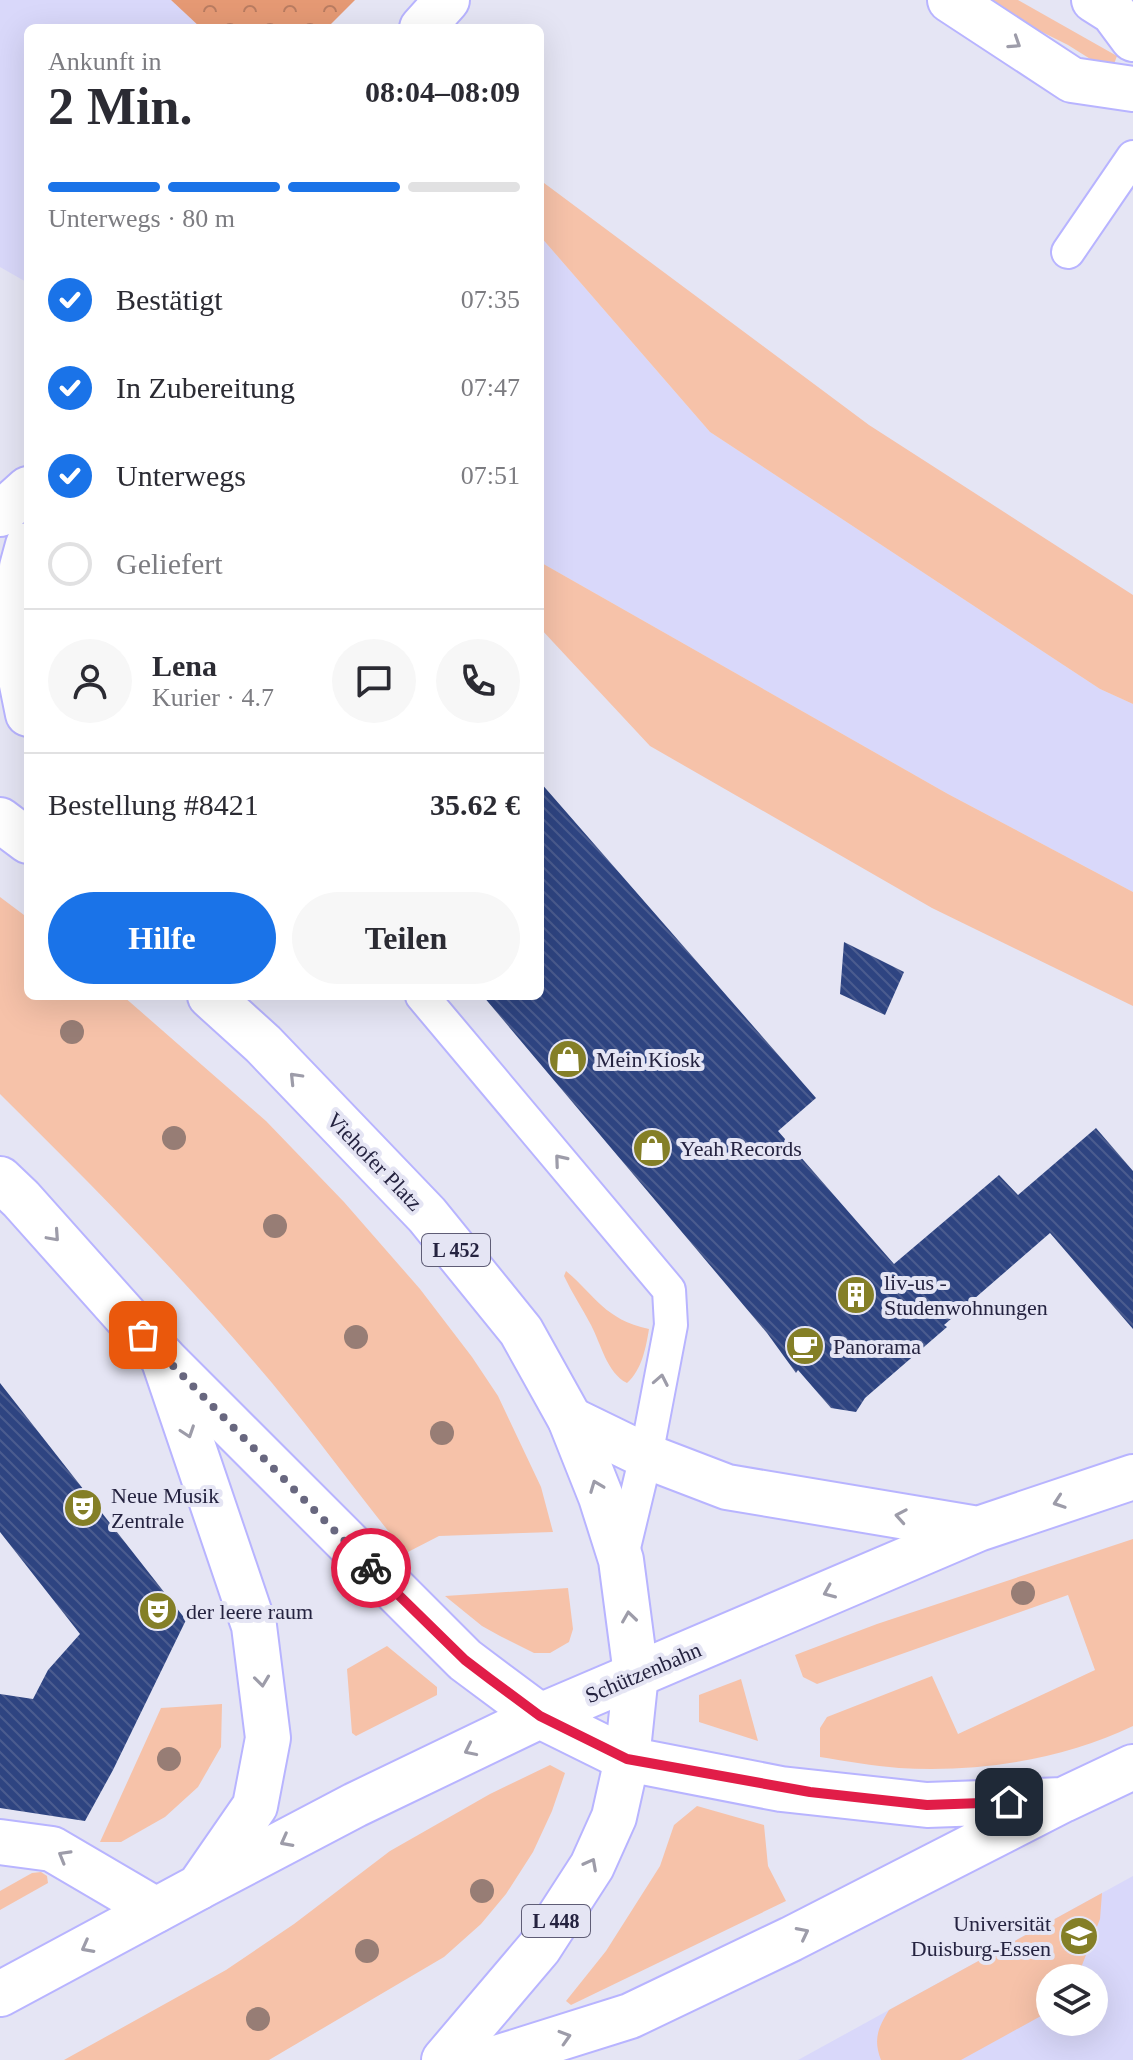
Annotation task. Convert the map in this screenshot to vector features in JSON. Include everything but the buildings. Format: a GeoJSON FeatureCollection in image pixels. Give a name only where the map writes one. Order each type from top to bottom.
{"type":"FeatureCollection","features":[{"type":"Feature","properties":{"kind":"main road"},"geometry":{"type":"LineString","coordinates":[[426,24],[447,0]]}},
{"type":"Feature","properties":{"kind":"main road"},"geometry":{"type":"LineString","coordinates":[[950,0],[1072,80],[1133,89]]}},
{"type":"Feature","properties":{"kind":"main road"},"geometry":{"type":"LineString","coordinates":[[1094,0],[1113,12],[1133,39]]}},
{"type":"Feature","properties":{"kind":"main road"},"geometry":{"type":"LineString","coordinates":[[0,514],[24,493]]}},
{"type":"Feature","properties":{"kind":"main road"},"geometry":{"type":"LineString","coordinates":[[24,560],[18,665],[24,694]]}},
{"type":"Feature","properties":{"kind":"main road"},"geometry":{"type":"LineString","coordinates":[[0,820],[24,838]]}},
{"type":"Feature","properties":{"kind":"main road","name":"Viehofer Platz"},"geometry":{"type":"LineString","coordinates":[[214,1000],[263,1044],[427,1215],[521,1331],[570,1419],[601,1497],[621,1560],[636,1674],[627,1759],[614,1817],[592,1866],[539,1948],[444,2060]]}},
{"type":"Feature","properties":{"kind":"main road"},"geometry":{"type":"LineString","coordinates":[[0,1179],[163,1358],[465,1660],[540,1716],[627,1759],[781,1789],[927,1805],[1063,1800]]}},
{"type":"Feature","properties":{"kind":"main road"},"geometry":{"type":"LineString","coordinates":[[163,1358],[254,1626],[268,1738],[255,1806],[199,1887]]}},
{"type":"Feature","properties":{"kind":"main road"},"geometry":{"type":"LineString","coordinates":[[570,1419],[646,1456],[727,1487],[978,1529]]}},
{"type":"Feature","properties":{"kind":"main road","name":"Schützenbahn"},"geometry":{"type":"LineString","coordinates":[[0,1994],[355,1805],[540,1716],[978,1529],[1133,1477]]}},
{"type":"Feature","properties":{"kind":"main road"},"geometry":{"type":"LineString","coordinates":[[490,2060],[630,2016],[791,1939],[1133,1767]]}},
{"type":"Feature","properties":{"kind":"main road"},"geometry":{"type":"LineString","coordinates":[[0,1842],[52,1849],[156,1910]]}},
{"type":"Feature","properties":{"kind":"lane"},"geometry":{"type":"LineString","coordinates":[[1068,252],[1133,157]]}},
{"type":"Feature","properties":{"kind":"lane","name":"Viehofer Platz"},"geometry":{"type":"LineString","coordinates":[[425,1000],[669,1290],[671,1325],[646,1456],[621,1560]]}},
{"type":"Feature","properties":{"kind":"shaded area"},"geometry":{"type":"Polygon","coordinates":[[[0,0],[171,0],[197,24],[24,24],[24,281],[0,267],[0,0]]]}},
{"type":"Feature","properties":{"kind":"shaded area"},"geometry":{"type":"Polygon","coordinates":[[[989,0],[1018,0],[1117,56],[1111,72],[1068,45],[1022,22],[989,0]]]}},
{"type":"Feature","properties":{"kind":"shaded area"},"geometry":{"type":"Polygon","coordinates":[[[544,183],[869,425],[1133,595],[1133,704],[1100,689],[710,432],[544,241],[544,183]]]}},
{"type":"Feature","properties":{"kind":"shaded area"},"geometry":{"type":"Polygon","coordinates":[[[544,241],[710,432],[1100,689],[1133,704],[1133,892],[948,794],[544,564],[544,241]]]}},
{"type":"Feature","properties":{"kind":"shaded area"},"geometry":{"type":"Polygon","coordinates":[[[544,564],[948,794],[1133,892],[1133,1006],[932,908],[650,746],[544,632],[544,564]]]}},
{"type":"Feature","properties":{"kind":"shaded area"},"geometry":{"type":"Polygon","coordinates":[[[0,897],[24,915],[24,1000],[128,1000],[266,1121],[344,1202],[420,1289],[498,1396],[541,1487],[553,1532],[439,1536],[406,1553],[225,1328],[0,1094],[0,897]]]}},
{"type":"Feature","properties":{"kind":"shaded area"},"geometry":{"type":"Polygon","coordinates":[[[566,1271],[611,1313],[649,1329],[640,1365],[627,1383],[609,1365],[564,1276],[566,1271]]]}},
{"type":"Feature","properties":{"kind":"shaded area"},"geometry":{"type":"Polygon","coordinates":[[[1133,1539],[1133,1726],[1077,1748],[989,1766],[899,1768],[820,1757],[820,1728],[827,1717],[932,1676],[958,1734],[1095,1670],[1068,1595],[817,1684],[803,1677],[795,1655],[877,1624],[1133,1539]]]}},
{"type":"Feature","properties":{"kind":"shaded area"},"geometry":{"type":"Polygon","coordinates":[[[568,1588],[573,1629],[569,1642],[550,1653],[534,1653],[500,1636],[482,1626],[445,1596],[568,1588]]]}},
{"type":"Feature","properties":{"kind":"shaded area"},"geometry":{"type":"Polygon","coordinates":[[[387,1646],[437,1687],[437,1695],[356,1736],[352,1733],[347,1669],[387,1646]]]}},
{"type":"Feature","properties":{"kind":"shaded area"},"geometry":{"type":"Polygon","coordinates":[[[741,1679],[758,1741],[699,1722],[699,1695],[741,1679]]]}},
{"type":"Feature","properties":{"kind":"shaded area"},"geometry":{"type":"Polygon","coordinates":[[[222,1704],[221,1747],[198,1787],[165,1817],[121,1842],[100,1842],[161,1708],[222,1704]]]}},
{"type":"Feature","properties":{"kind":"shaded area"},"geometry":{"type":"Polygon","coordinates":[[[550,1765],[565,1773],[533,1852],[506,1894],[481,1924],[444,1957],[269,2060],[64,2060],[226,1970],[294,1924],[390,1851],[490,1794],[550,1765]]]}},
{"type":"Feature","properties":{"kind":"shaded area"},"geometry":{"type":"Polygon","coordinates":[[[697,1806],[764,1825],[768,1866],[786,1901],[571,2005],[566,2001],[606,1951],[660,1866],[674,1825],[697,1806]]]}},
{"type":"Feature","properties":{"kind":"shaded area"},"geometry":{"type":"Polygon","coordinates":[[[41,1872],[47,1876],[48,1883],[0,1910],[0,1891],[32,1873],[41,1872]]]}},
{"type":"Feature","properties":{"kind":"shaded area","name":"Universität Duisburg-Essen"},"geometry":{"type":"Polygon","coordinates":[[[1133,1876],[1133,2060],[798,2060],[1133,1876]]]}},
{"type":"Feature","properties":{"kind":"shaded area"},"geometry":{"type":"Polygon","coordinates":[[[1102,1893],[1100,1919],[1082,1964],[1036,1964],[1036,2019],[961,2060],[881,2060],[878,2034],[889,2010],[1102,1893]]]}},
{"type":"Feature","properties":{"kind":"green space"},"geometry":{"type":"Polygon","coordinates":[[[171,0],[355,0],[331,24],[197,24],[171,0]]]}},
{"type":"Feature","properties":{"kind":"way so far"},"geometry":{"type":"LineString","coordinates":[[143,1335],[371,1568]]}},
{"type":"Feature","properties":{"kind":"place","name":"Mein Kiosk"},"geometry":{"type":"Point","coordinates":[568,1059]}},
{"type":"Feature","properties":{"kind":"place","name":"Yeah Records"},"geometry":{"type":"Point","coordinates":[652,1148]}},
{"type":"Feature","properties":{"kind":"place","name":"liv-us - Studenwohnungen"},"geometry":{"type":"Point","coordinates":[856,1295]}},
{"type":"Feature","properties":{"kind":"place","name":"Panorama"},"geometry":{"type":"Point","coordinates":[805,1346]}},
{"type":"Feature","properties":{"kind":"place","name":"Neue Musik Zentrale"},"geometry":{"type":"Point","coordinates":[83,1508]}},
{"type":"Feature","properties":{"kind":"place","name":"der leere raum"},"geometry":{"type":"Point","coordinates":[158,1611]}},
{"type":"Feature","properties":{"kind":"place","name":"Universität Duisburg-Essen"},"geometry":{"type":"Point","coordinates":[1079,1936]}},
{"type":"Feature","properties":{"kind":"route"},"geometry":{"type":"LineString","coordinates":[[371,1568],[465,1660],[490,1679],[540,1716],[627,1759],[781,1789],[927,1805],[1009,1802]]}}]}
